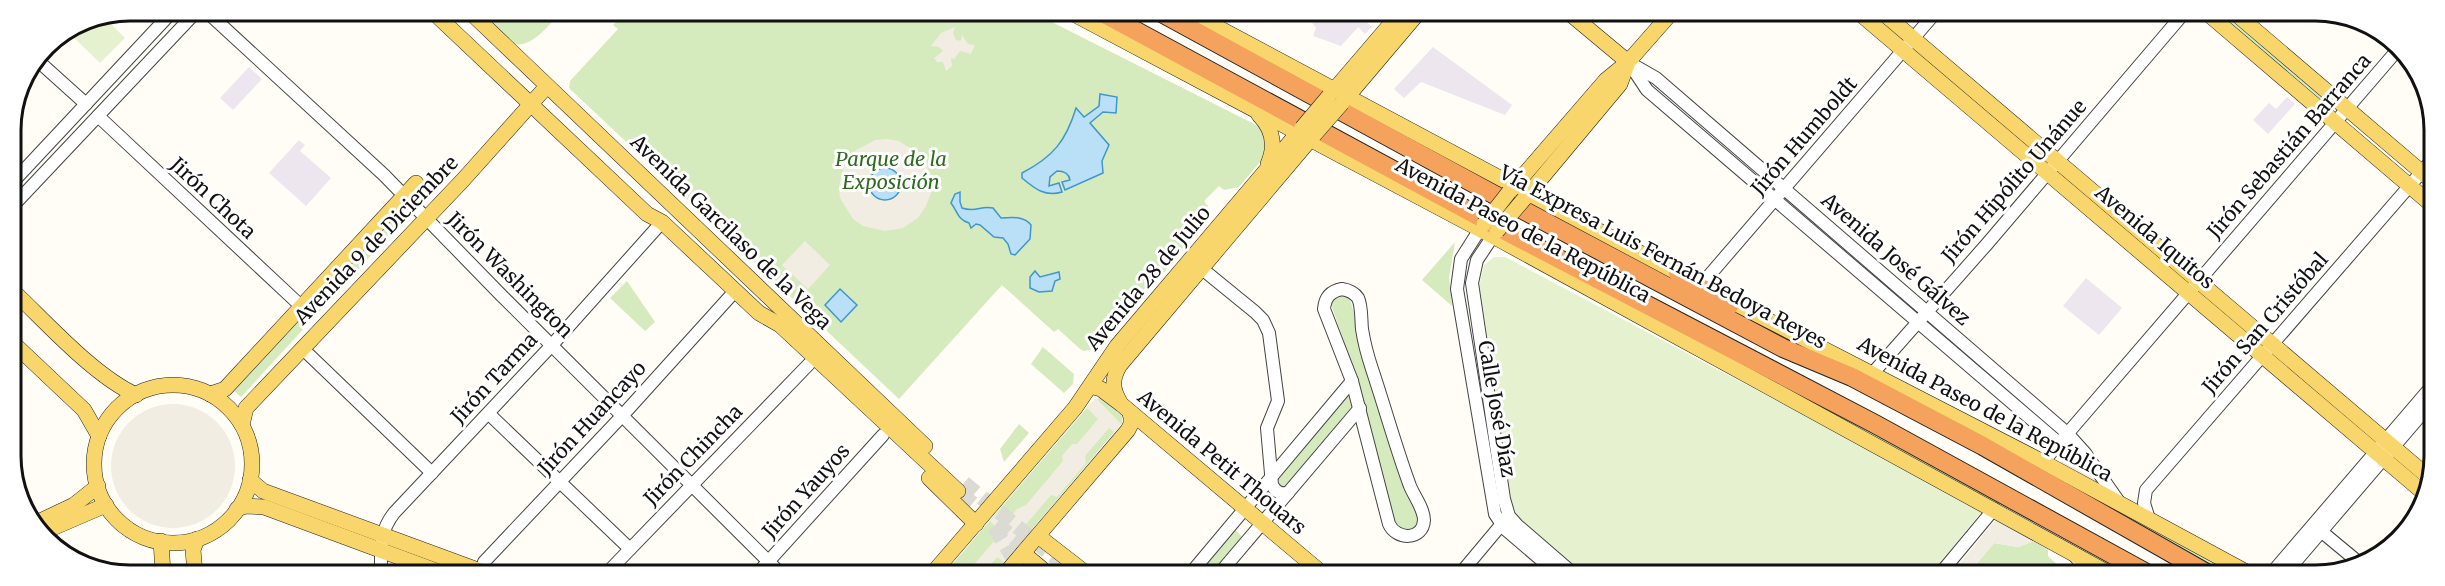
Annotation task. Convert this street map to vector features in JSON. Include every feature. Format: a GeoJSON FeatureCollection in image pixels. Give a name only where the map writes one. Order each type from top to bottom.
{"type":"FeatureCollection","features":[{"type":"Feature","properties":{"kind":"highway"},"geometry":{"type":"LineString","coordinates":[[1118,21],[1515,236],[1792,380],[2132,565]]}},
{"type":"Feature","properties":{"kind":"highway","name":"Vía Expresa Luis Fernán Bedoya Reyes"},"geometry":{"type":"LineString","coordinates":[[1176,21],[1493,194],[1783,348],[1852,377],[2035,475],[2192,565]]}},
{"type":"Feature","properties":{"kind":"highway"},"geometry":{"type":"LineString","coordinates":[[1537,260],[1593,281],[1726,356],[1764,374],[1773,378],[1792,380]]}},
{"type":"Feature","properties":{"kind":"highway"},"geometry":{"type":"LineString","coordinates":[[1678,273],[1724,304],[1836,363],[1852,377]]}},
{"type":"Feature","properties":{"kind":"main road","name":"Avenida Garcilaso de la Vega"},"geometry":{"type":"LineString","coordinates":[[445,21],[539,96],[653,206],[662,222],[735,291],[759,313],[780,325],[961,487],[539,96],[457,21]]}},
{"type":"Feature","properties":{"kind":"main road","name":"Avenida Garcilaso de la Vega"},"geometry":{"type":"LineString","coordinates":[[477,21],[539,96]]}},
{"type":"Feature","properties":{"kind":"main road","name":"Avenida Paseo de la República"},"geometry":{"type":"LineString","coordinates":[[1087,21],[1257,113],[1306,134],[1488,230],[1537,260],[2094,565]]}},
{"type":"Feature","properties":{"kind":"main road","name":"Avenida Paseo de la República"},"geometry":{"type":"LineString","coordinates":[[1206,21],[1338,97],[1526,197],[2043,462],[2234,565]]}},
{"type":"Feature","properties":{"kind":"main road","name":"Avenida 28 de Julio"},"geometry":{"type":"LineString","coordinates":[[1338,97],[1394,21]]}},
{"type":"Feature","properties":{"kind":"main road","name":"Avenida 28 de Julio"},"geometry":{"type":"LineString","coordinates":[[1125,408],[1114,393],[1113,385],[1118,368],[1201,268],[1306,134],[1410,21]]}},
{"type":"Feature","properties":{"kind":"main road","name":"Avenida José Gálvez"},"geometry":{"type":"LineString","coordinates":[[1579,21],[1628,63]]}},
{"type":"Feature","properties":{"kind":"main road"},"geometry":{"type":"LineString","coordinates":[[1488,230],[1511,189],[1606,80],[1628,63],[1664,21]]}},
{"type":"Feature","properties":{"kind":"main road","name":"Avenida Iquitos"},"geometry":{"type":"LineString","coordinates":[[1872,21],[1909,45],[2385,450],[2419,487]]}},
{"type":"Feature","properties":{"kind":"main road","name":"Avenida Iquitos"},"geometry":{"type":"LineString","coordinates":[[1889,21],[1909,45]]}},
{"type":"Feature","properties":{"kind":"main road"},"geometry":{"type":"LineString","coordinates":[[2216,21],[2424,198]]}},
{"type":"Feature","properties":{"kind":"main road"},"geometry":{"type":"LineString","coordinates":[[2244,21],[2424,173]]}},
{"type":"Feature","properties":{"kind":"main road"},"geometry":{"type":"LineString","coordinates":[[1488,230],[1526,197],[1620,84],[1628,63]]}},
{"type":"Feature","properties":{"kind":"main road","name":"Avenida 9 de Diciembre"},"geometry":{"type":"LineString","coordinates":[[242,426],[246,408],[539,96]]}},
{"type":"Feature","properties":{"kind":"main road"},"geometry":{"type":"LineString","coordinates":[[1257,113],[1267,125],[1272,139],[1272,156],[1264,172]]}},
{"type":"Feature","properties":{"kind":"main road","name":"Avenida 28 de Julio"},"geometry":{"type":"LineString","coordinates":[[940,565],[1075,408],[1117,346],[1264,172],[1306,134]]}},
{"type":"Feature","properties":{"kind":"main road","name":"Avenida 9 de Diciembre"},"geometry":{"type":"LineString","coordinates":[[210,393],[225,389],[416,183]]}},
{"type":"Feature","properties":{"kind":"main road"},"geometry":{"type":"LineString","coordinates":[[21,298],[103,375],[120,388],[136,395]]}},
{"type":"Feature","properties":{"kind":"main road","name":"Avenida Garcilaso de la Vega"},"geometry":{"type":"LineString","coordinates":[[759,313],[772,332],[809,364],[976,524]]}},
{"type":"Feature","properties":{"kind":"main road"},"geometry":{"type":"LineString","coordinates":[[21,350],[84,410],[99,436]]}},
{"type":"Feature","properties":{"kind":"main road"},"geometry":{"type":"LineString","coordinates":[[177,385],[210,393],[228,407],[242,426],[250,447],[250,480],[237,509],[220,527],[197,539],[161,542],[129,529],[106,505],[98,486],[94,461],[99,436],[110,416],[136,395],[156,387],[177,385]]}},
{"type":"Feature","properties":{"kind":"main road","name":"Avenida Petit Thouars"},"geometry":{"type":"LineString","coordinates":[[1091,386],[1103,390],[1312,565]]}},
{"type":"Feature","properties":{"kind":"main road"},"geometry":{"type":"LineString","coordinates":[[1013,565],[1128,430],[1132,422],[1125,408]]}},
{"type":"Feature","properties":{"kind":"main road","name":"Avenida Iquitos"},"geometry":{"type":"LineString","coordinates":[[2385,450],[2422,474]]}},
{"type":"Feature","properties":{"kind":"main road"},"geometry":{"type":"LineString","coordinates":[[250,480],[262,491],[426,565]]}},
{"type":"Feature","properties":{"kind":"main road"},"geometry":{"type":"LineString","coordinates":[[42,520],[74,505],[98,486]]}},
{"type":"Feature","properties":{"kind":"main road"},"geometry":{"type":"LineString","coordinates":[[49,529],[106,505]]}},
{"type":"Feature","properties":{"kind":"main road"},"geometry":{"type":"LineString","coordinates":[[237,509],[246,506],[264,507],[456,565]]}},
{"type":"Feature","properties":{"kind":"main road"},"geometry":{"type":"LineString","coordinates":[[1038,536],[1057,565]]}},
{"type":"Feature","properties":{"kind":"main road"},"geometry":{"type":"LineString","coordinates":[[194,565],[193,550],[197,539]]}},
{"type":"Feature","properties":{"kind":"main road"},"geometry":{"type":"LineString","coordinates":[[161,542],[162,565]]}},
{"type":"Feature","properties":{"kind":"main road"},"geometry":{"type":"LineString","coordinates":[[1023,553],[1048,565]]}},
{"type":"Feature","properties":{"kind":"street"},"geometry":{"type":"LineString","coordinates":[[21,173],[163,21]]}},
{"type":"Feature","properties":{"kind":"street"},"geometry":{"type":"LineString","coordinates":[[21,197],[187,21]]}},
{"type":"Feature","properties":{"kind":"street","name":"Jirón Washington"},"geometry":{"type":"LineString","coordinates":[[217,21],[309,104],[405,196],[425,219],[772,565]]}},
{"type":"Feature","properties":{"kind":"street","name":"Jirón Humboldt"},"geometry":{"type":"LineString","coordinates":[[1701,285],[1929,21]]}},
{"type":"Feature","properties":{"kind":"street","name":"Jirón Hipólito Unánue"},"geometry":{"type":"LineString","coordinates":[[1872,374],[2177,21]]}},
{"type":"Feature","properties":{"kind":"street","name":"Jirón Sebastián Barranca"},"geometry":{"type":"LineString","coordinates":[[2043,462],[2393,55]]}},
{"type":"Feature","properties":{"kind":"street","name":"Avenida José Gálvez"},"geometry":{"type":"LineString","coordinates":[[1628,63],[1647,90],[1780,194],[1926,313],[2067,433],[2085,453],[2120,504]]}},
{"type":"Feature","properties":{"kind":"street"},"geometry":{"type":"LineString","coordinates":[[42,65],[86,104]]}},
{"type":"Feature","properties":{"kind":"street","name":"Jirón Chota"},"geometry":{"type":"LineString","coordinates":[[98,116],[302,307]]}},
{"type":"Feature","properties":{"kind":"street","name":"Jirón San Cristóbal"},"geometry":{"type":"LineString","coordinates":[[2149,519],[2144,503],[2146,490],[2410,185],[2424,178]]}},
{"type":"Feature","properties":{"kind":"street","name":"Avenida José Gálvez"},"geometry":{"type":"LineString","coordinates":[[1780,194],[1917,323],[2059,443]]}},
{"type":"Feature","properties":{"kind":"street","name":"Jirón Tarma"},"geometry":{"type":"LineString","coordinates":[[381,543],[387,523],[394,513],[489,414],[662,222]]}},
{"type":"Feature","properties":{"kind":"street","name":"Calle José Díaz"},"geometry":{"type":"LineString","coordinates":[[1488,230],[1474,266],[1472,288],[1504,499],[1505,520]]}},
{"type":"Feature","properties":{"kind":"street"},"geometry":{"type":"LineString","coordinates":[[1201,268],[1255,312],[1266,326],[1278,402],[1267,428],[1272,485],[1282,494],[1288,492]]}},
{"type":"Feature","properties":{"kind":"street"},"geometry":{"type":"LineString","coordinates":[[1336,290],[1348,290],[1358,297],[1370,364],[1410,486],[1423,513],[1423,525],[1411,536],[1400,536],[1389,524],[1360,408],[1324,309],[1327,297],[1336,290]]}},
{"type":"Feature","properties":{"kind":"street","name":"Jirón Huancayo"},"geometry":{"type":"LineString","coordinates":[[484,565],[484,562],[622,416],[735,291]]}},
{"type":"Feature","properties":{"kind":"street"},"geometry":{"type":"LineString","coordinates":[[302,348],[432,473]]}},
{"type":"Feature","properties":{"kind":"street","name":"Jirón Chincha"},"geometry":{"type":"LineString","coordinates":[[615,565],[809,364]]}},
{"type":"Feature","properties":{"kind":"street"},"geometry":{"type":"LineString","coordinates":[[1197,565],[1352,381]]}},
{"type":"Feature","properties":{"kind":"street"},"geometry":{"type":"LineString","coordinates":[[2385,450],[2424,397]]}},
{"type":"Feature","properties":{"kind":"street"},"geometry":{"type":"LineString","coordinates":[[1227,565],[1360,408]]}},
{"type":"Feature","properties":{"kind":"street"},"geometry":{"type":"LineString","coordinates":[[2280,565],[2317,528],[2385,450],[2424,410]]}},
{"type":"Feature","properties":{"kind":"street"},"geometry":{"type":"LineString","coordinates":[[489,414],[630,549]]}},
{"type":"Feature","properties":{"kind":"street","name":"Jirón Yauyos"},"geometry":{"type":"LineString","coordinates":[[766,565],[884,435]]}},
{"type":"Feature","properties":{"kind":"street"},"geometry":{"type":"LineString","coordinates":[[1947,565],[1994,509]]}},
{"type":"Feature","properties":{"kind":"street"},"geometry":{"type":"LineString","coordinates":[[1468,565],[1505,520]]}},
{"type":"Feature","properties":{"kind":"street"},"geometry":{"type":"LineString","coordinates":[[1505,520],[1549,565]]}},
{"type":"Feature","properties":{"kind":"street"},"geometry":{"type":"LineString","coordinates":[[1505,520],[1521,529],[1564,565]]}},
{"type":"Feature","properties":{"kind":"street"},"geometry":{"type":"LineString","coordinates":[[1228,528],[1241,531],[1245,543]]}},
{"type":"Feature","properties":{"kind":"street"},"geometry":{"type":"LineString","coordinates":[[2317,528],[2353,558]]}},
{"type":"Feature","properties":{"kind":"street"},"geometry":{"type":"LineString","coordinates":[[2291,565],[2317,528]]}},
{"type":"Feature","properties":{"kind":"street"},"geometry":{"type":"LineString","coordinates":[[381,543],[381,565]]}},
{"type":"Feature","properties":{"kind":"street"},"geometry":{"type":"LineString","coordinates":[[2070,551],[2082,565]]}},
{"type":"Feature","properties":{"kind":"shaded area"},"geometry":{"type":"Polygon","coordinates":[[[1311,21],[1365,21],[1372,27],[1365,34],[1358,27],[1341,46],[1313,36],[1316,28],[1311,21]]]}},
{"type":"Feature","properties":{"kind":"shaded area"},"geometry":{"type":"Polygon","coordinates":[[[955,27],[953,33],[956,40],[961,41],[962,35],[968,44],[975,45],[971,54],[960,51],[954,59],[951,58],[952,66],[946,71],[943,62],[937,62],[934,58],[943,51],[939,47],[931,46],[941,33],[955,27]]]}},
{"type":"Feature","properties":{"kind":"shaded area"},"geometry":{"type":"Polygon","coordinates":[[[1433,47],[1512,105],[1505,115],[1421,82],[1404,98],[1394,89],[1433,47]]]}},
{"type":"Feature","properties":{"kind":"shaded area"},"geometry":{"type":"Polygon","coordinates":[[[249,67],[262,79],[233,110],[220,98],[249,67]]]}},
{"type":"Feature","properties":{"kind":"shaded area"},"geometry":{"type":"Polygon","coordinates":[[[2287,97],[2295,104],[2268,134],[2253,120],[2269,103],[2276,109],[2287,97]]]}},
{"type":"Feature","properties":{"kind":"shaded area"},"geometry":{"type":"Polygon","coordinates":[[[299,140],[305,145],[300,151],[331,178],[306,206],[269,173],[299,140]]]}},
{"type":"Feature","properties":{"kind":"shaded area"},"geometry":{"type":"Polygon","coordinates":[[[875,140],[899,141],[920,154],[927,166],[931,179],[931,193],[926,206],[918,218],[903,228],[885,231],[863,226],[853,219],[840,198],[839,186],[845,162],[853,152],[875,140]],[[882,168],[886,200],[896,196],[901,182],[892,170],[882,168]]]}},
{"type":"Feature","properties":{"kind":"shaded area"},"geometry":{"type":"Polygon","coordinates":[[[805,241],[830,265],[808,289],[782,265],[805,241]]]}},
{"type":"Feature","properties":{"kind":"shaded area"},"geometry":{"type":"Polygon","coordinates":[[[2086,278],[2122,308],[2099,335],[2063,306],[2086,278]]]}},
{"type":"Feature","properties":{"kind":"shaded area"},"geometry":{"type":"Polygon","coordinates":[[[1096,398],[1121,424],[1114,432],[1109,428],[1085,456],[1086,463],[1057,497],[1051,495],[1022,529],[1028,534],[1004,562],[997,557],[990,565],[974,565],[1001,533],[990,521],[998,513],[1007,521],[1017,509],[1026,505],[1063,461],[1062,456],[1072,444],[1077,444],[1098,419],[1087,408],[1096,398]]]}},
{"type":"Feature","properties":{"kind":"shaded area"},"geometry":{"type":"Polygon","coordinates":[[[173,404],[197,409],[217,422],[230,442],[235,466],[230,490],[217,510],[197,523],[173,528],[149,523],[129,510],[116,490],[111,466],[116,442],[129,422],[149,409],[173,404]]]}},
{"type":"Feature","properties":{"kind":"shaded area"},"geometry":{"type":"Polygon","coordinates":[[[2074,445],[2102,489],[2061,465],[2061,459],[2074,445]]]}},
{"type":"Feature","properties":{"kind":"shaded area"},"geometry":{"type":"Polygon","coordinates":[[[1997,518],[2050,546],[2048,550],[2034,541],[2018,547],[1994,543],[1975,565],[1958,565],[1997,518]]]}},
{"type":"Feature","properties":{"kind":"green space"},"geometry":{"type":"Polygon","coordinates":[[[488,21],[553,21],[541,34],[528,42],[514,44],[488,21]]]}},
{"type":"Feature","properties":{"kind":"green space","name":"Parque de la Exposición"},"geometry":{"type":"Polygon","coordinates":[[[617,21],[1050,21],[1266,130],[1269,151],[1239,187],[1224,190],[1219,186],[1204,201],[1208,206],[1204,226],[1140,300],[1093,349],[1084,351],[1058,329],[1054,332],[1002,285],[899,399],[569,88],[570,81],[618,29],[613,25],[617,21]]]}},
{"type":"Feature","properties":{"kind":"green space"},"geometry":{"type":"Polygon","coordinates":[[[2225,21],[2233,21],[2334,108],[2331,112],[2225,21]]]}},
{"type":"Feature","properties":{"kind":"green space"},"geometry":{"type":"Polygon","coordinates":[[[110,23],[125,38],[100,63],[73,37],[88,29],[110,23]]]}},
{"type":"Feature","properties":{"kind":"green space"},"geometry":{"type":"Polygon","coordinates":[[[392,219],[399,225],[241,397],[234,391],[392,219]]]}},
{"type":"Feature","properties":{"kind":"green space"},"geometry":{"type":"Polygon","coordinates":[[[1455,242],[1449,277],[1452,306],[1422,280],[1455,242]]]}},
{"type":"Feature","properties":{"kind":"green space"},"geometry":{"type":"Polygon","coordinates":[[[1494,257],[1505,257],[1983,510],[1938,565],[1573,565],[1518,517],[1512,505],[1479,287],[1484,265],[1494,257]]]}},
{"type":"Feature","properties":{"kind":"green space"},"geometry":{"type":"Polygon","coordinates":[[[627,281],[655,322],[645,331],[610,298],[627,281]]]}},
{"type":"Feature","properties":{"kind":"green space"},"geometry":{"type":"Polygon","coordinates":[[[1342,293],[1349,296],[1412,506],[1420,515],[1416,530],[1401,532],[1392,521],[1393,514],[1357,379],[1331,304],[1331,299],[1342,293]]]}},
{"type":"Feature","properties":{"kind":"green space"},"geometry":{"type":"Polygon","coordinates":[[[1043,347],[1074,374],[1073,384],[1064,393],[1031,364],[1043,347]]]}},
{"type":"Feature","properties":{"kind":"green space"},"geometry":{"type":"Polygon","coordinates":[[[1351,389],[1354,406],[1280,490],[1275,478],[1351,389]]]}},
{"type":"Feature","properties":{"kind":"green space"},"geometry":{"type":"Polygon","coordinates":[[[1793,392],[1807,394],[2016,507],[2014,511],[1999,503],[1995,506],[1793,392]]]}},
{"type":"Feature","properties":{"kind":"green space"},"geometry":{"type":"Polygon","coordinates":[[[1101,397],[1123,415],[1122,423],[1002,565],[952,565],[1092,402],[1101,397]]]}},
{"type":"Feature","properties":{"kind":"green space"},"geometry":{"type":"Polygon","coordinates":[[[1019,424],[1029,433],[1004,462],[1000,449],[1019,424]]]}},
{"type":"Feature","properties":{"kind":"green space"},"geometry":{"type":"Polygon","coordinates":[[[2068,484],[2220,565],[2203,565],[2066,485],[2068,484]]]}},
{"type":"Feature","properties":{"kind":"green space"},"geometry":{"type":"Polygon","coordinates":[[[1233,530],[1238,532],[1242,537],[1240,544],[1222,565],[1202,565],[1233,530]]]}},
{"type":"Feature","properties":{"kind":"green space"},"geometry":{"type":"Polygon","coordinates":[[[2034,541],[2048,550],[2048,556],[2057,565],[1975,565],[1994,543],[2018,547],[2034,541]]]}},
{"type":"Feature","properties":{"kind":"water"},"geometry":{"type":"Polygon","coordinates":[[[1100,94],[1117,97],[1116,113],[1103,112],[1090,123],[1109,145],[1102,161],[1103,173],[1065,190],[1062,182],[1070,180],[1066,173],[1057,171],[1050,177],[1049,186],[1059,183],[1062,192],[1045,193],[1031,186],[1022,178],[1022,173],[1042,161],[1057,147],[1068,130],[1076,108],[1084,117],[1099,106],[1100,94]]]}},
{"type":"Feature","properties":{"kind":"water"},"geometry":{"type":"Polygon","coordinates":[[[885,168],[896,173],[901,184],[896,195],[885,200],[874,195],[869,184],[874,173],[885,168]]]}},
{"type":"Feature","properties":{"kind":"water"},"geometry":{"type":"Polygon","coordinates":[[[960,192],[962,208],[971,210],[993,208],[1001,218],[1018,218],[1028,222],[1031,225],[1030,239],[1015,255],[1011,254],[1003,238],[994,237],[980,225],[976,224],[971,228],[951,203],[955,194],[960,192]]]}},
{"type":"Feature","properties":{"kind":"water"},"geometry":{"type":"Polygon","coordinates":[[[1035,271],[1040,277],[1059,272],[1060,279],[1055,281],[1052,291],[1039,292],[1030,288],[1030,277],[1035,271]]]}},
{"type":"Feature","properties":{"kind":"water"},"geometry":{"type":"Polygon","coordinates":[[[840,289],[857,305],[841,322],[825,305],[840,289]]]}},
{"type":"Feature","properties":{"kind":"tunnel"},"geometry":{"type":"LineString","coordinates":[[964,483],[1064,565]]}},
{"type":"Feature","properties":{"kind":"tunnel"},"geometry":{"type":"LineString","coordinates":[[961,494],[1021,544]]}},
{"type":"Feature","properties":{"kind":"tunnel"},"geometry":{"type":"LineString","coordinates":[[994,527],[1017,565]]}}]}
